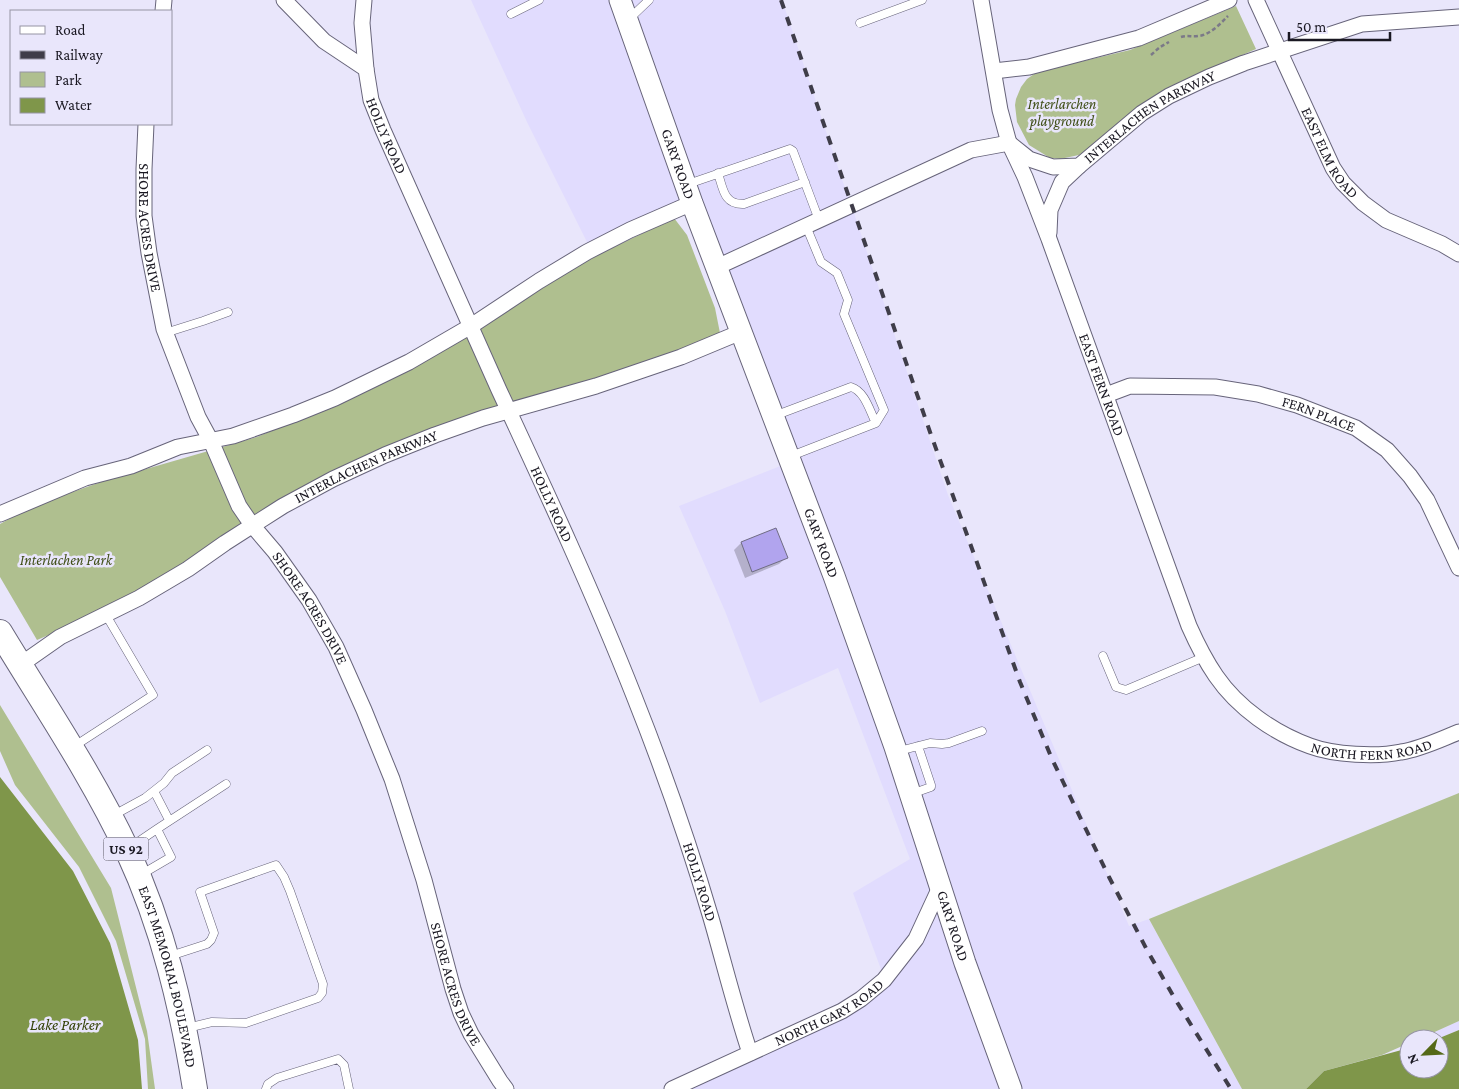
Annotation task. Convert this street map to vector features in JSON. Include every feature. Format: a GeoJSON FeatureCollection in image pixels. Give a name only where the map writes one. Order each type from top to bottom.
{"type":"FeatureCollection","features":[{"type":"Feature","properties":{"kind":"main road","name":"GARY ROAD"},"geometry":{"type":"LineString","coordinates":[[620,0],[689,194],[834,576],[897,751],[966,963],[1011,1089]]}},
{"type":"Feature","properties":{"kind":"main road","name":"EAST MEMORIAL BOULEVARD"},"geometry":{"type":"LineString","coordinates":[[0,632],[71,748],[111,817],[127,850],[167,956],[179,999],[195,1089]]}},
{"type":"Feature","properties":{"kind":"street"},"geometry":{"type":"LineString","coordinates":[[284,0],[324,41],[366,69]]}},
{"type":"Feature","properties":{"kind":"street","name":"HOLLY ROAD"},"geometry":{"type":"LineString","coordinates":[[364,0],[362,23],[371,100],[565,532],[634,697],[684,835],[710,915],[739,1022],[750,1052]]}},
{"type":"Feature","properties":{"kind":"street","name":"EAST FERN ROAD"},"geometry":{"type":"LineString","coordinates":[[981,0],[1000,110],[1009,143],[1025,177],[1049,239],[1189,626],[1217,678],[1235,699],[1257,717],[1285,735]]}},
{"type":"Feature","properties":{"kind":"street"},"geometry":{"type":"LineString","coordinates":[[994,71],[1028,67],[1139,38],[1229,0]]}},
{"type":"Feature","properties":{"kind":"street","name":"EAST ELM ROAD"},"geometry":{"type":"LineString","coordinates":[[1256,1],[1333,168],[1343,183],[1363,203],[1386,220],[1442,244],[1459,254]]}},
{"type":"Feature","properties":{"kind":"street","name":"INTERLACHEN PARKWAY"},"geometry":{"type":"LineString","coordinates":[[1009,143],[1029,158],[1054,167],[1079,166],[1142,113],[1169,96],[1209,77],[1279,50],[1362,24],[1459,17]]}},
{"type":"Feature","properties":{"kind":"street","name":"SHORE ACRES DRIVE"},"geometry":{"type":"LineString","coordinates":[[146,125],[144,216],[155,289],[165,333],[198,417],[211,441],[239,506],[309,600],[336,647],[392,779],[418,862],[452,989],[461,1013],[471,1034],[506,1089]]}},
{"type":"Feature","properties":{"kind":"street"},"geometry":{"type":"LineString","coordinates":[[717,267],[971,150],[1009,143]]}},
{"type":"Feature","properties":{"kind":"street"},"geometry":{"type":"LineString","coordinates":[[1049,239],[1050,210],[1062,182],[1079,166]]}},
{"type":"Feature","properties":{"kind":"street"},"geometry":{"type":"LineString","coordinates":[[0,514],[85,478],[131,466],[178,447],[233,436],[334,398],[408,362],[471,326],[538,281],[587,252],[630,230],[689,194]]}},
{"type":"Feature","properties":{"kind":"street","name":"INTERLACHEN PARKWAY"},"geometry":{"type":"LineString","coordinates":[[20,665],[60,637],[139,598],[188,569],[252,525],[333,479],[434,435],[510,410],[596,386],[681,357],[741,332]]}},
{"type":"Feature","properties":{"kind":"street","name":"FERN PLACE"},"geometry":{"type":"LineString","coordinates":[[1106,396],[1130,386],[1215,387],[1258,394],[1297,405],[1356,428],[1387,450],[1428,500],[1459,568]]}},
{"type":"Feature","properties":{"kind":"street","name":"NORTH FERN ROAD"},"geometry":{"type":"LineString","coordinates":[[1285,735],[1312,747],[1341,752],[1373,754],[1402,752],[1433,743],[1459,732]]}},
{"type":"Feature","properties":{"kind":"street","name":"NORTH GARY ROAD"},"geometry":{"type":"LineString","coordinates":[[672,1089],[842,1011],[861,999],[884,980],[916,939],[941,885]]}},
{"type":"Feature","properties":{"kind":"lane"},"geometry":{"type":"LineString","coordinates":[[511,14],[539,0]]}},
{"type":"Feature","properties":{"kind":"lane"},"geometry":{"type":"LineString","coordinates":[[627,21],[649,0]]}},
{"type":"Feature","properties":{"kind":"lane"},"geometry":{"type":"LineString","coordinates":[[860,22],[922,0]]}},
{"type":"Feature","properties":{"kind":"lane"},"geometry":{"type":"LineString","coordinates":[[689,194],[718,174],[790,149],[793,151],[804,182],[821,262],[837,273],[848,300],[844,314],[884,410],[876,424],[789,457]]}},
{"type":"Feature","properties":{"kind":"lane"},"geometry":{"type":"LineString","coordinates":[[718,174],[726,198],[738,204],[744,204],[804,182]]}},
{"type":"Feature","properties":{"kind":"lane"},"geometry":{"type":"LineString","coordinates":[[165,333],[228,312]]}},
{"type":"Feature","properties":{"kind":"lane"},"geometry":{"type":"LineString","coordinates":[[773,417],[851,387],[856,388],[862,395],[876,424]]}},
{"type":"Feature","properties":{"kind":"lane"},"geometry":{"type":"LineString","coordinates":[[71,748],[153,695],[106,615]]}},
{"type":"Feature","properties":{"kind":"lane"},"geometry":{"type":"LineString","coordinates":[[1104,656],[1116,687],[1126,690],[1204,657]]}},
{"type":"Feature","properties":{"kind":"lane"},"geometry":{"type":"LineString","coordinates":[[897,751],[930,743],[949,743],[982,731]]}},
{"type":"Feature","properties":{"kind":"lane"},"geometry":{"type":"LineString","coordinates":[[911,794],[931,787],[918,746]]}},
{"type":"Feature","properties":{"kind":"lane"},"geometry":{"type":"LineString","coordinates":[[111,817],[154,791],[172,773],[207,750]]}},
{"type":"Feature","properties":{"kind":"lane"},"geometry":{"type":"LineString","coordinates":[[127,850],[169,820],[226,784]]}},
{"type":"Feature","properties":{"kind":"lane"},"geometry":{"type":"LineString","coordinates":[[154,791],[169,820]]}},
{"type":"Feature","properties":{"kind":"lane"},"geometry":{"type":"LineString","coordinates":[[138,876],[171,857],[157,828]]}},
{"type":"Feature","properties":{"kind":"lane"},"geometry":{"type":"LineString","coordinates":[[167,956],[202,946],[211,940],[214,933],[200,892],[276,866],[284,877],[290,891],[322,984],[322,993],[318,998],[246,1023],[212,1022],[185,1028]]}},
{"type":"Feature","properties":{"kind":"lane"},"geometry":{"type":"LineString","coordinates":[[266,1089],[268,1084],[277,1078],[338,1059],[344,1065],[349,1089]]}},
{"type":"Feature","properties":{"kind":"path"},"geometry":{"type":"LineString","coordinates":[[1151,55],[1160,47],[1175,39],[1185,36],[1200,36],[1211,32],[1228,16],[1256,1]]}},
{"type":"Feature","properties":{"kind":"shaded area"},"geometry":{"type":"Polygon","coordinates":[[[471,0],[612,0],[683,199],[588,244],[527,122],[471,0]]]}},
{"type":"Feature","properties":{"kind":"shaded area"},"geometry":{"type":"Polygon","coordinates":[[[628,0],[782,0],[849,200],[722,257],[628,0]]]}},
{"type":"Feature","properties":{"kind":"shaded area"},"geometry":{"type":"Polygon","coordinates":[[[854,213],[948,495],[1129,926],[1149,919],[1242,1089],[1019,1089],[949,885],[951,880],[947,879],[727,271],[854,213]]]}},
{"type":"Feature","properties":{"kind":"shaded area"},"geometry":{"type":"Polygon","coordinates":[[[783,465],[827,579],[932,885],[909,935],[882,972],[853,893],[910,859],[838,668],[760,703],[725,611],[679,506],[783,465]]]}},
{"type":"Feature","properties":{"kind":"shaded area"},"geometry":{"type":"Polygon","coordinates":[[[939,906],[1003,1089],[689,1089],[866,1005],[889,985],[922,942],[939,906]]]}},
{"type":"Feature","properties":{"kind":"shaded area"},"geometry":{"type":"Polygon","coordinates":[[[1459,1021],[1459,1030],[1449,1034],[1449,1029],[1441,1029],[1459,1021]]]}},
{"type":"Feature","properties":{"kind":"green space","name":"Interlarchen playground"},"geometry":{"type":"Polygon","coordinates":[[[1236,6],[1256,49],[1197,75],[1079,155],[1060,159],[1050,158],[1029,145],[1017,122],[1015,105],[1021,87],[1027,79],[1037,72],[1130,50],[1236,6]]]}},
{"type":"Feature","properties":{"kind":"green space","name":"Interlachen Park"},"geometry":{"type":"Polygon","coordinates":[[[674,218],[687,235],[715,308],[720,333],[631,369],[388,449],[100,613],[37,640],[0,577],[0,524],[30,507],[101,482],[257,437],[351,397],[573,267],[674,218]]]}},
{"type":"Feature","properties":{"kind":"green space"},"geometry":{"type":"Polygon","coordinates":[[[0,705],[111,888],[147,1031],[155,1089],[148,1089],[145,1039],[116,941],[79,867],[15,785],[0,751],[0,705]]]}},
{"type":"Feature","properties":{"kind":"green space"},"geometry":{"type":"Polygon","coordinates":[[[1459,793],[1459,1021],[1441,1029],[1399,1029],[1399,1047],[1382,1055],[1324,1071],[1306,1089],[1242,1089],[1149,919],[1459,793]]]}},
{"type":"Feature","properties":{"kind":"water","name":"Lake Parker"},"geometry":{"type":"Polygon","coordinates":[[[0,777],[73,871],[110,943],[138,1040],[142,1089],[0,1089],[0,777]]]}},
{"type":"Feature","properties":{"kind":"water"},"geometry":{"type":"Polygon","coordinates":[[[1459,1030],[1459,1089],[1306,1089],[1324,1071],[1399,1051],[1399,1079],[1449,1079],[1449,1034],[1459,1030]]]}},
{"type":"Feature","properties":{"kind":"building"},"geometry":{"type":"Polygon","coordinates":[[[776,528],[788,558],[752,572],[741,542],[776,528]]]}},
{"type":"Feature","properties":{"kind":"railway"},"geometry":{"type":"LineString","coordinates":[[781,0],[930,432],[1020,682],[1052,759],[1109,877],[1175,999],[1231,1089]]}}]}
